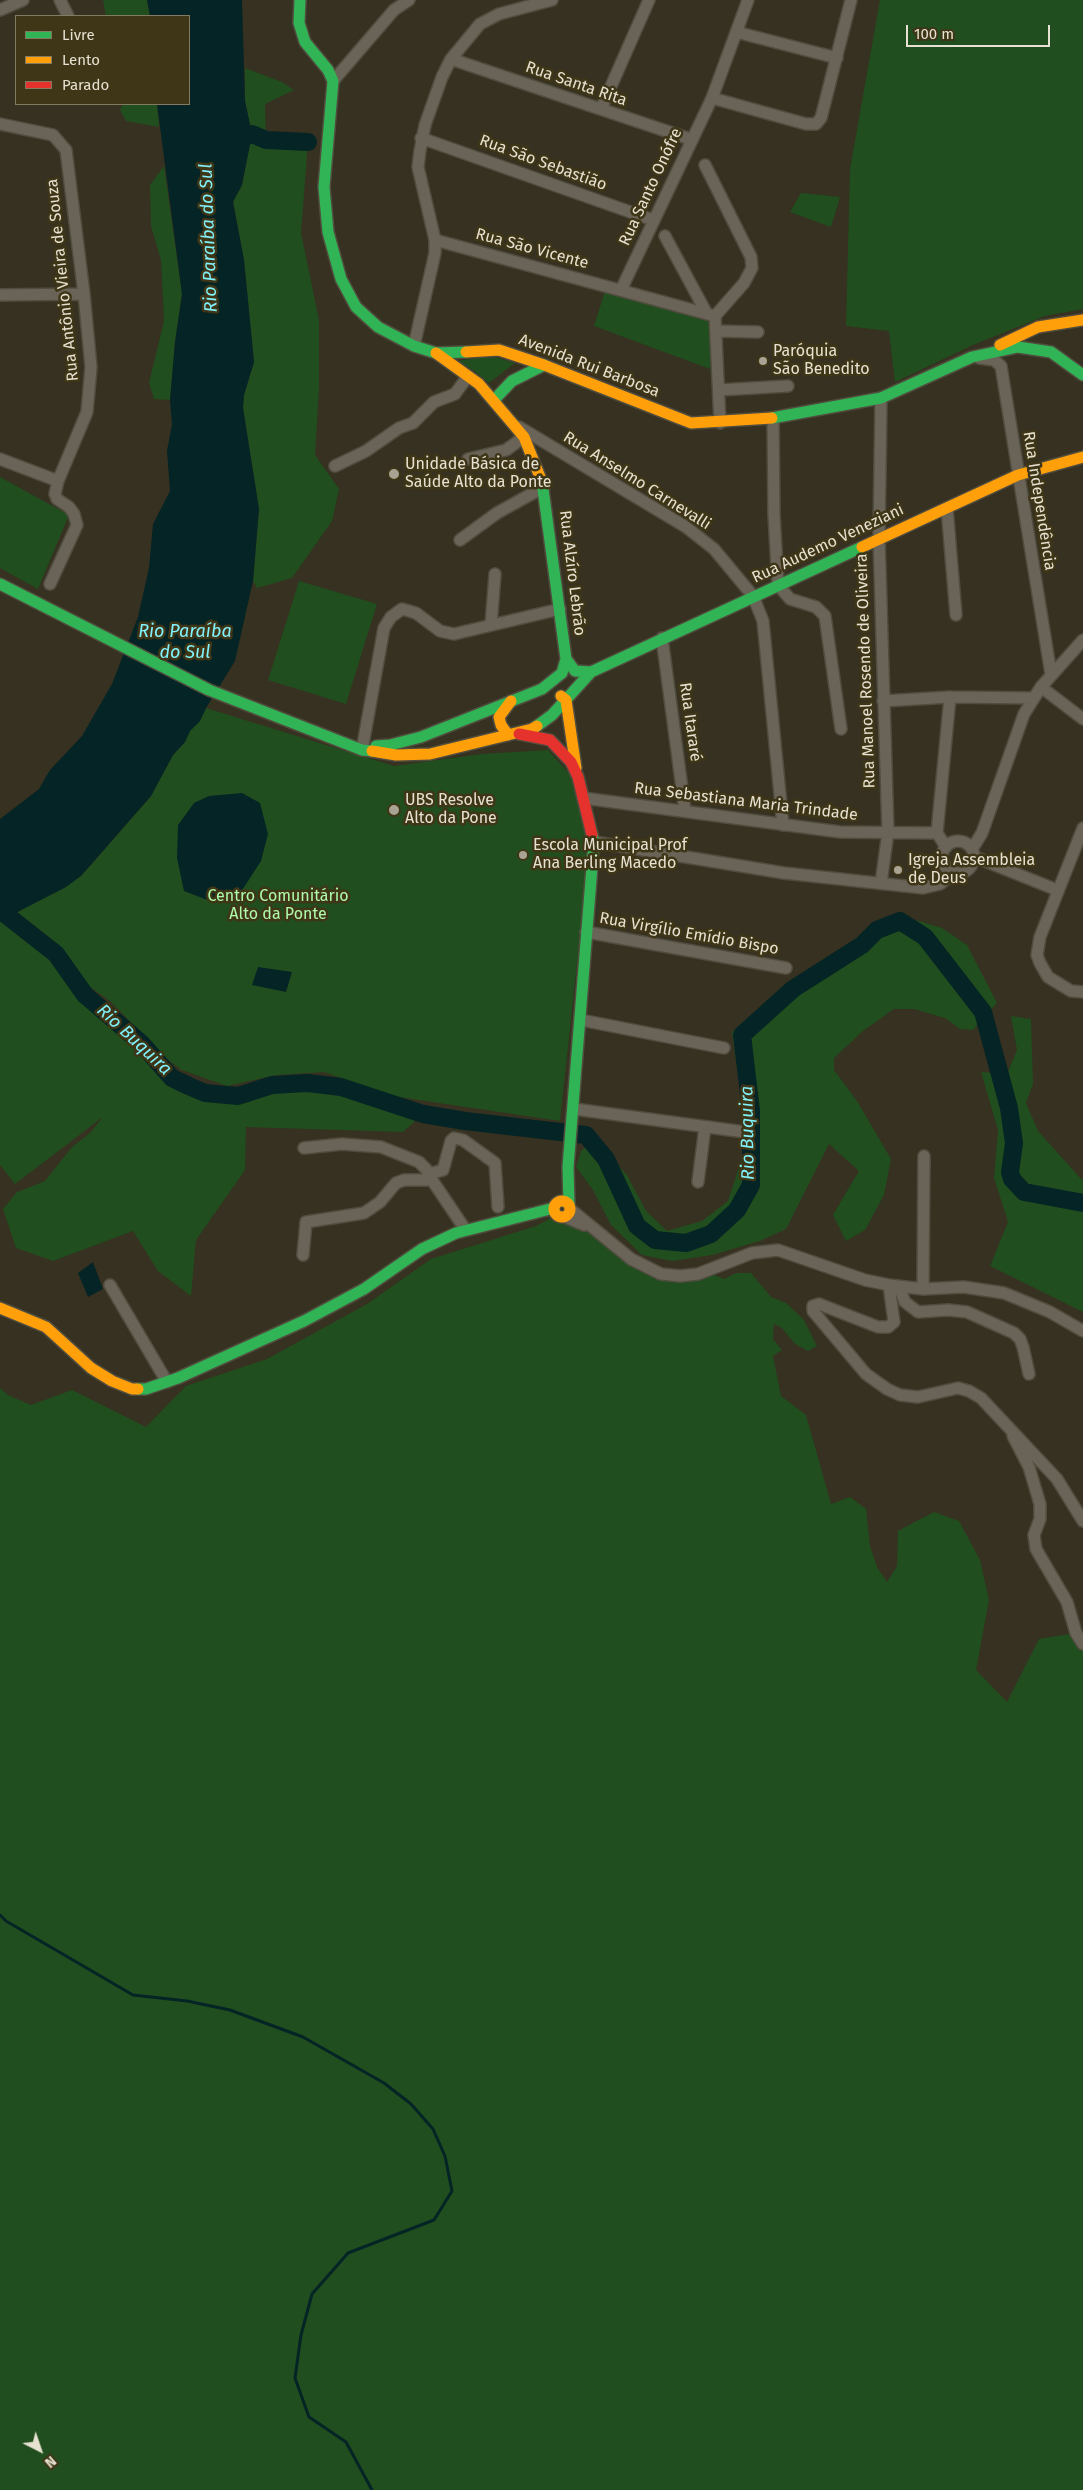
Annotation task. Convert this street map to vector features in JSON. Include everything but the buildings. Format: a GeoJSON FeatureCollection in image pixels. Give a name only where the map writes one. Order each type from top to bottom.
{"type":"FeatureCollection","features":[{"type":"Feature","properties":{"kind":"main road"},"geometry":{"type":"LineString","coordinates":[[300,0],[299,23],[305,42],[328,70],[333,81]]}},
{"type":"Feature","properties":{"kind":"main road","name":"Avenida Rui Barbosa"},"geometry":{"type":"LineString","coordinates":[[333,81],[324,187],[328,232],[342,279],[356,307],[378,327],[414,346],[436,354],[499,350],[544,364],[691,423],[720,423],[773,418],[880,398],[972,357],[1018,347],[1051,343],[1083,375]]}},
{"type":"Feature","properties":{"kind":"main road"},"geometry":{"type":"LineString","coordinates":[[988,352],[1038,327],[1083,320]]}},
{"type":"Feature","properties":{"kind":"main road"},"geometry":{"type":"LineString","coordinates":[[1051,343],[1058,324]]}},
{"type":"Feature","properties":{"kind":"main road","name":"Rua Alzíro Lebrão"},"geometry":{"type":"LineString","coordinates":[[436,354],[468,376],[494,400],[524,437],[544,486],[566,659]]}},
{"type":"Feature","properties":{"kind":"main road"},"geometry":{"type":"LineString","coordinates":[[494,400],[512,381],[544,364]]}},
{"type":"Feature","properties":{"kind":"main road","name":"Rua Audemo Veneziani"},"geometry":{"type":"LineString","coordinates":[[0,584],[209,690],[251,707],[361,748],[396,755],[430,754],[512,734],[542,723],[591,672],[752,596],[1018,475],[1083,457]]}},
{"type":"Feature","properties":{"kind":"main road"},"geometry":{"type":"LineString","coordinates":[[566,659],[575,670],[591,672]]}},
{"type":"Feature","properties":{"kind":"main road","name":"Rua Audemo Veneziani"},"geometry":{"type":"LineString","coordinates":[[361,748],[390,745],[421,737],[542,689],[562,673],[566,659]]}},
{"type":"Feature","properties":{"kind":"main road"},"geometry":{"type":"LineString","coordinates":[[0,1308],[46,1327],[91,1368],[125,1388],[146,1389],[167,1382],[304,1321],[364,1289],[422,1249],[464,1229],[562,1209],[568,1182],[574,1115],[594,842],[578,777],[566,700],[557,693],[542,689]]}},
{"type":"Feature","properties":{"kind":"main road"},"geometry":{"type":"LineString","coordinates":[[511,701],[499,717],[501,725],[512,734],[550,740],[561,749],[578,777]]}},
{"type":"Feature","properties":{"kind":"street"},"geometry":{"type":"LineString","coordinates":[[0,10],[22,0]]}},
{"type":"Feature","properties":{"kind":"street"},"geometry":{"type":"LineString","coordinates":[[60,0],[68,15]]}},
{"type":"Feature","properties":{"kind":"street"},"geometry":{"type":"LineString","coordinates":[[333,81],[394,10],[409,0]]}},
{"type":"Feature","properties":{"kind":"street"},"geometry":{"type":"LineString","coordinates":[[414,346],[435,253],[435,240],[418,168],[421,138],[451,59],[480,24],[499,14],[552,0]]}},
{"type":"Feature","properties":{"kind":"street"},"geometry":{"type":"LineString","coordinates":[[601,109],[649,0]]}},
{"type":"Feature","properties":{"kind":"street","name":"Rua Santo Onófre"},"geometry":{"type":"LineString","coordinates":[[621,290],[690,139],[712,98],[748,0]]}},
{"type":"Feature","properties":{"kind":"street"},"geometry":{"type":"LineString","coordinates":[[712,98],[806,124],[816,124],[821,118],[851,0]]}},
{"type":"Feature","properties":{"kind":"street"},"geometry":{"type":"LineString","coordinates":[[736,32],[837,58]]}},
{"type":"Feature","properties":{"kind":"street","name":"Rua Santa Rita"},"geometry":{"type":"LineString","coordinates":[[451,59],[690,139]]}},
{"type":"Feature","properties":{"kind":"street","name":"Rua Antônio Vieira de Souza"},"geometry":{"type":"LineString","coordinates":[[0,124],[54,135],[66,150],[92,367],[89,397],[82,428],[58,481]]}},
{"type":"Feature","properties":{"kind":"street","name":"Rua São Sebastião"},"geometry":{"type":"LineString","coordinates":[[421,138],[653,220]]}},
{"type":"Feature","properties":{"kind":"street"},"geometry":{"type":"LineString","coordinates":[[705,166],[751,257],[752,268],[744,283],[711,315]]}},
{"type":"Feature","properties":{"kind":"street"},"geometry":{"type":"LineString","coordinates":[[665,236],[711,315],[716,331],[720,423]]}},
{"type":"Feature","properties":{"kind":"street","name":"Rua São Vicente"},"geometry":{"type":"LineString","coordinates":[[435,240],[711,315]]}},
{"type":"Feature","properties":{"kind":"street"},"geometry":{"type":"LineString","coordinates":[[0,295],[84,294]]}},
{"type":"Feature","properties":{"kind":"street"},"geometry":{"type":"LineString","coordinates":[[716,331],[758,332]]}},
{"type":"Feature","properties":{"kind":"street","name":"Rua Independência"},"geometry":{"type":"LineString","coordinates":[[972,357],[994,360],[1001,366],[1051,674]]}},
{"type":"Feature","properties":{"kind":"street"},"geometry":{"type":"LineString","coordinates":[[336,466],[366,451],[399,428],[413,423],[434,402],[455,394],[468,376]]}},
{"type":"Feature","properties":{"kind":"street"},"geometry":{"type":"LineString","coordinates":[[720,390],[788,386]]}},
{"type":"Feature","properties":{"kind":"street","name":"Rua Manoel Rosendo de Oliveira"},"geometry":{"type":"LineString","coordinates":[[880,398],[879,539],[882,701],[888,832],[881,883]]}},
{"type":"Feature","properties":{"kind":"street"},"geometry":{"type":"LineString","coordinates":[[773,418],[774,514],[778,585],[790,599],[816,607],[825,616],[841,730]]}},
{"type":"Feature","properties":{"kind":"street","name":"Rua Anselmo Carnevalli"},"geometry":{"type":"LineString","coordinates":[[517,426],[686,527],[714,549],[752,596],[763,621],[783,825]]}},
{"type":"Feature","properties":{"kind":"street"},"geometry":{"type":"LineString","coordinates":[[468,459],[506,450],[524,437]]}},
{"type":"Feature","properties":{"kind":"street"},"geometry":{"type":"LineString","coordinates":[[0,459],[58,481],[55,494],[57,499],[69,507],[76,519],[77,524],[50,584]]}},
{"type":"Feature","properties":{"kind":"street"},"geometry":{"type":"LineString","coordinates":[[460,540],[497,513],[544,486]]}},
{"type":"Feature","properties":{"kind":"street"},"geometry":{"type":"LineString","coordinates":[[946,508],[956,615]]}},
{"type":"Feature","properties":{"kind":"street"},"geometry":{"type":"LineString","coordinates":[[491,625],[494,574]]}},
{"type":"Feature","properties":{"kind":"street"},"geometry":{"type":"LineString","coordinates":[[361,748],[384,628],[391,617],[402,609],[408,609],[440,630],[454,634],[560,609]]}},
{"type":"Feature","properties":{"kind":"street","name":"Rua Itararé"},"geometry":{"type":"LineString","coordinates":[[662,638],[685,811]]}},
{"type":"Feature","properties":{"kind":"street"},"geometry":{"type":"LineString","coordinates":[[594,842],[784,873],[923,888],[940,884],[954,873],[968,870],[1024,714],[1051,674],[1083,640]]}},
{"type":"Feature","properties":{"kind":"street"},"geometry":{"type":"LineString","coordinates":[[1041,687],[1083,719]]}},
{"type":"Feature","properties":{"kind":"street"},"geometry":{"type":"LineString","coordinates":[[946,847],[937,834],[950,697]]}},
{"type":"Feature","properties":{"kind":"street"},"geometry":{"type":"LineString","coordinates":[[882,701],[950,697],[1034,698]]}},
{"type":"Feature","properties":{"kind":"street","name":"Rua Sebastiana Maria Trindade"},"geometry":{"type":"LineString","coordinates":[[583,798],[840,832],[937,834]]}},
{"type":"Feature","properties":{"kind":"street"},"geometry":{"type":"LineString","coordinates":[[1083,828],[1040,937],[1038,955],[1048,977],[1071,991],[1083,992]]}},
{"type":"Feature","properties":{"kind":"street"},"geometry":{"type":"LineString","coordinates":[[954,873],[945,867],[942,857],[946,847],[960,841],[973,853],[1057,890]]}},
{"type":"Feature","properties":{"kind":"street","name":"Rua Virgílio Emídio Bispo"},"geometry":{"type":"LineString","coordinates":[[586,932],[786,968]]}},
{"type":"Feature","properties":{"kind":"street"},"geometry":{"type":"LineString","coordinates":[[581,1020],[724,1048]]}},
{"type":"Feature","properties":{"kind":"street"},"geometry":{"type":"LineString","coordinates":[[574,1115],[745,1132]]}},
{"type":"Feature","properties":{"kind":"street"},"geometry":{"type":"LineString","coordinates":[[698,1182],[705,1127]]}},
{"type":"Feature","properties":{"kind":"street"},"geometry":{"type":"LineString","coordinates":[[303,1255],[304,1226],[307,1221],[364,1212],[380,1202],[400,1181],[430,1177],[444,1170],[451,1141],[454,1138],[462,1140],[495,1163],[498,1207]]}},
{"type":"Feature","properties":{"kind":"street"},"geometry":{"type":"LineString","coordinates":[[304,1148],[342,1144],[381,1147],[419,1162],[464,1229]]}},
{"type":"Feature","properties":{"kind":"street"},"geometry":{"type":"LineString","coordinates":[[923,1289],[924,1156]]}},
{"type":"Feature","properties":{"kind":"street"},"geometry":{"type":"LineString","coordinates":[[562,1209],[596,1229],[639,1265],[661,1274],[680,1276],[698,1274],[752,1253],[778,1250],[866,1280],[894,1286],[923,1289],[964,1287],[1004,1293],[1050,1312],[1083,1331]]}},
{"type":"Feature","properties":{"kind":"street"},"geometry":{"type":"LineString","coordinates":[[110,1286],[167,1382]]}},
{"type":"Feature","properties":{"kind":"street"},"geometry":{"type":"LineString","coordinates":[[894,1286],[905,1302],[918,1312],[948,1310],[967,1312],[1014,1333],[1020,1338],[1028,1374]]}},
{"type":"Feature","properties":{"kind":"street"},"geometry":{"type":"LineString","coordinates":[[894,1286],[894,1322],[888,1327],[878,1327],[818,1304],[813,1306],[813,1311],[866,1374],[887,1390],[900,1395],[918,1397],[952,1389],[964,1389],[981,1398],[1009,1425],[1057,1479],[1083,1521]]}},
{"type":"Feature","properties":{"kind":"street"},"geometry":{"type":"LineString","coordinates":[[1009,1425],[1033,1479],[1040,1504],[1040,1519],[1034,1535],[1036,1549],[1067,1602],[1076,1633],[1083,1644]]}},
{"type":"Feature","properties":{"kind":"green space"},"geometry":{"type":"Polygon","coordinates":[[[103,0],[147,0],[150,15],[106,15],[103,0]]]}},
{"type":"Feature","properties":{"kind":"green space"},"geometry":{"type":"Polygon","coordinates":[[[880,0],[1083,0],[1083,309],[1045,316],[973,345],[895,382],[889,331],[846,326],[850,169],[880,0]]]}},
{"type":"Feature","properties":{"kind":"green space"},"geometry":{"type":"Polygon","coordinates":[[[245,68],[282,82],[294,90],[265,104],[266,140],[308,142],[301,233],[319,320],[319,389],[315,455],[339,489],[332,521],[292,578],[257,588],[253,581],[259,509],[243,408],[244,395],[254,362],[244,260],[233,201],[242,185],[252,134],[245,101],[245,68]]]}},
{"type":"Feature","properties":{"kind":"green space"},"geometry":{"type":"Polygon","coordinates":[[[122,105],[157,105],[159,127],[126,121],[120,110],[122,105]]]}},
{"type":"Feature","properties":{"kind":"green space"},"geometry":{"type":"Polygon","coordinates":[[[164,166],[182,294],[175,342],[170,400],[154,399],[149,383],[164,321],[161,260],[151,226],[150,185],[164,166]]]}},
{"type":"Feature","properties":{"kind":"green space"},"geometry":{"type":"Polygon","coordinates":[[[801,193],[840,197],[831,227],[790,212],[801,193]]]}},
{"type":"Feature","properties":{"kind":"green space"},"geometry":{"type":"Polygon","coordinates":[[[605,291],[711,322],[710,369],[594,326],[605,291]]]}},
{"type":"Feature","properties":{"kind":"green space"},"geometry":{"type":"Polygon","coordinates":[[[479,357],[498,358],[515,363],[489,383],[458,361],[479,357]]]}},
{"type":"Feature","properties":{"kind":"green space"},"geometry":{"type":"Polygon","coordinates":[[[0,477],[69,515],[38,589],[0,568],[0,477]]]}},
{"type":"Feature","properties":{"kind":"green space"},"geometry":{"type":"Polygon","coordinates":[[[299,581],[377,604],[346,704],[268,680],[299,581]]]}},
{"type":"Feature","properties":{"kind":"green space","name":"Centro Comunitário Alto da Ponte"},"geometry":{"type":"Polygon","coordinates":[[[206,708],[394,766],[482,754],[548,750],[573,778],[590,842],[560,1121],[392,1096],[324,1072],[276,1075],[227,1086],[182,1070],[168,1060],[110,1001],[86,984],[59,945],[17,912],[66,887],[91,865],[151,796],[173,755],[185,742],[189,731],[200,721],[206,708]]]}},
{"type":"Feature","properties":{"kind":"green space"},"geometry":{"type":"Polygon","coordinates":[[[8,917],[56,954],[85,995],[141,1043],[172,1078],[205,1093],[238,1096],[272,1085],[308,1083],[341,1087],[423,1114],[403,1132],[246,1127],[245,1170],[196,1240],[191,1296],[158,1271],[133,1231],[53,1261],[16,1248],[3,1209],[17,1192],[45,1181],[72,1147],[90,1133],[103,1117],[15,1184],[0,1165],[0,921],[8,917]]]}},
{"type":"Feature","properties":{"kind":"green space"},"geometry":{"type":"Polygon","coordinates":[[[909,918],[942,928],[967,945],[997,1003],[973,1030],[960,1029],[945,1018],[914,1009],[894,1009],[863,1031],[834,1058],[834,1070],[857,1101],[891,1159],[884,1195],[865,1230],[846,1241],[833,1215],[859,1171],[829,1144],[786,1229],[760,1241],[712,1255],[672,1261],[642,1255],[611,1225],[593,1190],[576,1167],[581,1151],[596,1138],[627,1175],[646,1211],[667,1231],[702,1221],[728,1201],[745,1149],[745,1127],[732,1032],[797,981],[879,924],[909,918]]]}},
{"type":"Feature","properties":{"kind":"green space"},"geometry":{"type":"Polygon","coordinates":[[[1011,1016],[1031,1019],[1033,1084],[1026,1103],[1038,1131],[1083,1181],[1083,1312],[990,1266],[1008,1222],[994,1178],[998,1130],[981,1072],[1007,1074],[1017,1050],[1011,1016]]]}},
{"type":"Feature","properties":{"kind":"green space"},"geometry":{"type":"Polygon","coordinates":[[[555,1216],[565,1217],[596,1229],[631,1259],[679,1276],[705,1271],[724,1279],[736,1273],[751,1273],[771,1297],[786,1303],[804,1320],[817,1346],[808,1351],[795,1344],[782,1328],[774,1324],[773,1339],[782,1350],[773,1356],[781,1396],[806,1415],[831,1504],[850,1497],[866,1509],[870,1546],[877,1567],[887,1582],[897,1566],[898,1531],[934,1512],[959,1521],[980,1560],[989,1600],[976,1670],[1007,1702],[1039,1639],[1076,1633],[1083,1640],[1083,2490],[0,2490],[0,1388],[8,1395],[31,1405],[72,1390],[146,1427],[186,1386],[267,1359],[367,1304],[431,1259],[536,1226],[555,1216]]]}},
{"type":"Feature","properties":{"kind":"water","name":"Rio Paraíba do Sul"},"geometry":{"type":"Polygon","coordinates":[[[147,0],[242,0],[245,101],[252,134],[242,185],[233,202],[244,260],[254,362],[244,395],[243,408],[259,509],[253,581],[235,661],[200,721],[190,731],[185,742],[173,755],[151,796],[81,876],[66,887],[0,921],[0,819],[39,789],[50,770],[82,736],[112,684],[138,617],[149,568],[153,524],[170,491],[167,451],[172,424],[170,400],[175,342],[182,294],[157,105],[190,105],[190,15],[150,15],[147,0]]]}},
{"type":"Feature","properties":{"kind":"water"},"geometry":{"type":"Polygon","coordinates":[[[242,793],[260,803],[268,834],[261,861],[241,892],[210,901],[184,891],[177,858],[178,825],[194,803],[209,796],[242,793]]]}},
{"type":"Feature","properties":{"kind":"water"},"geometry":{"type":"Polygon","coordinates":[[[258,967],[292,972],[286,992],[252,985],[258,967]]]}},
{"type":"Feature","properties":{"kind":"water"},"geometry":{"type":"Polygon","coordinates":[[[93,1262],[103,1289],[88,1297],[78,1273],[93,1262]]]}},
{"type":"Feature","properties":{"kind":"waterway"},"geometry":{"type":"LineString","coordinates":[[231,142],[252,134],[266,140],[308,142]]}},
{"type":"Feature","properties":{"kind":"waterway","name":"Rio Buquira"},"geometry":{"type":"LineString","coordinates":[[0,910],[56,954],[85,995],[141,1043],[172,1078],[205,1093],[238,1096],[272,1085],[308,1083],[341,1087],[423,1114],[465,1121],[586,1135],[606,1159],[637,1226],[655,1240],[686,1243],[711,1234],[737,1210],[751,1185],[751,1111],[742,1035],[793,989],[862,945],[877,930],[900,921],[925,937],[983,1012],[1009,1108],[1014,1143],[1010,1172],[1012,1179],[1024,1192],[1083,1203]]}},
{"type":"Feature","properties":{"kind":"waterway"},"geometry":{"type":"LineString","coordinates":[[0,1915],[6,1921],[133,1995],[187,2001],[230,2010],[303,2037],[384,2083],[411,2104],[433,2129],[445,2156],[452,2191],[434,2220],[348,2253],[312,2294],[301,2335],[295,2378],[309,2417],[346,2442],[372,2490]]}},
{"type":"Feature","properties":{"kind":"traffic: fast"},"geometry":{"type":"LineString","coordinates":[[300,0],[299,23],[305,42],[328,70],[333,81],[324,187],[328,232],[341,279],[356,307],[378,327],[414,346],[436,353],[466,352]]}},
{"type":"Feature","properties":{"kind":"traffic: fast"},"geometry":{"type":"LineString","coordinates":[[772,418],[881,398],[972,357],[1018,347],[1051,352],[1083,375]]}},
{"type":"Feature","properties":{"kind":"traffic: fast"},"geometry":{"type":"LineString","coordinates":[[494,400],[512,381],[544,365]]}},
{"type":"Feature","properties":{"kind":"traffic: fast"},"geometry":{"type":"LineString","coordinates":[[542,482],[566,659],[575,671],[591,672]]}},
{"type":"Feature","properties":{"kind":"traffic: fast"},"geometry":{"type":"LineString","coordinates":[[537,726],[552,715],[591,672],[862,547]]}},
{"type":"Feature","properties":{"kind":"traffic: fast"},"geometry":{"type":"LineString","coordinates":[[0,584],[209,690],[362,750],[372,751]]}},
{"type":"Feature","properties":{"kind":"traffic: fast"},"geometry":{"type":"LineString","coordinates":[[376,746],[390,745],[421,737],[542,689],[562,673],[566,659]]}},
{"type":"Feature","properties":{"kind":"traffic: fast"},"geometry":{"type":"LineString","coordinates":[[569,1204],[568,1167],[594,842],[592,835]]}},
{"type":"Feature","properties":{"kind":"traffic: fast"},"geometry":{"type":"LineString","coordinates":[[138,1389],[146,1389],[178,1378],[304,1321],[364,1289],[422,1249],[456,1233],[554,1208]]}},
{"type":"Feature","properties":{"kind":"traffic: slow"},"geometry":{"type":"LineString","coordinates":[[1000,345],[1038,327],[1083,320]]}},
{"type":"Feature","properties":{"kind":"traffic: slow"},"geometry":{"type":"LineString","coordinates":[[466,352],[499,350],[544,365],[691,423],[772,418]]}},
{"type":"Feature","properties":{"kind":"traffic: slow"},"geometry":{"type":"LineString","coordinates":[[436,353],[479,384],[524,437],[542,482]]}},
{"type":"Feature","properties":{"kind":"traffic: slow"},"geometry":{"type":"LineString","coordinates":[[862,547],[1018,475],[1083,457]]}},
{"type":"Feature","properties":{"kind":"traffic: slow"},"geometry":{"type":"LineString","coordinates":[[561,696],[566,700],[576,768]]}},
{"type":"Feature","properties":{"kind":"traffic: slow"},"geometry":{"type":"LineString","coordinates":[[508,735],[501,725],[499,717],[511,701]]}},
{"type":"Feature","properties":{"kind":"traffic: slow"},"geometry":{"type":"LineString","coordinates":[[372,751],[396,755],[430,754],[532,729],[537,726]]}},
{"type":"Feature","properties":{"kind":"traffic: slow"},"geometry":{"type":"LineString","coordinates":[[559,1201],[565,1201],[570,1206],[570,1209],[568,1215],[559,1217],[554,1212],[554,1206],[559,1201]]}},
{"type":"Feature","properties":{"kind":"traffic: slow"},"geometry":{"type":"LineString","coordinates":[[0,1308],[46,1327],[91,1368],[112,1381],[132,1389],[138,1389]]}},
{"type":"Feature","properties":{"kind":"traffic: jam"},"geometry":{"type":"LineString","coordinates":[[519,734],[550,740],[571,762],[578,777],[592,835]]}},
{"type":"Feature","properties":{"kind":"place","name":"Paróquia São Benedito"},"geometry":{"type":"Point","coordinates":[763,361]}},
{"type":"Feature","properties":{"kind":"place","name":"Unidade Básica de Saúde Alto da Ponte"},"geometry":{"type":"Point","coordinates":[394,474]}},
{"type":"Feature","properties":{"kind":"place","name":"UBS Resolve Alto da Pone"},"geometry":{"type":"Point","coordinates":[394,810]}},
{"type":"Feature","properties":{"kind":"place","name":"Escola Municipal Prof Ana Berling Macedo"},"geometry":{"type":"Point","coordinates":[523,855]}},
{"type":"Feature","properties":{"kind":"place","name":"Igreja Assembleia de Deus"},"geometry":{"type":"Point","coordinates":[898,870]}}]}
